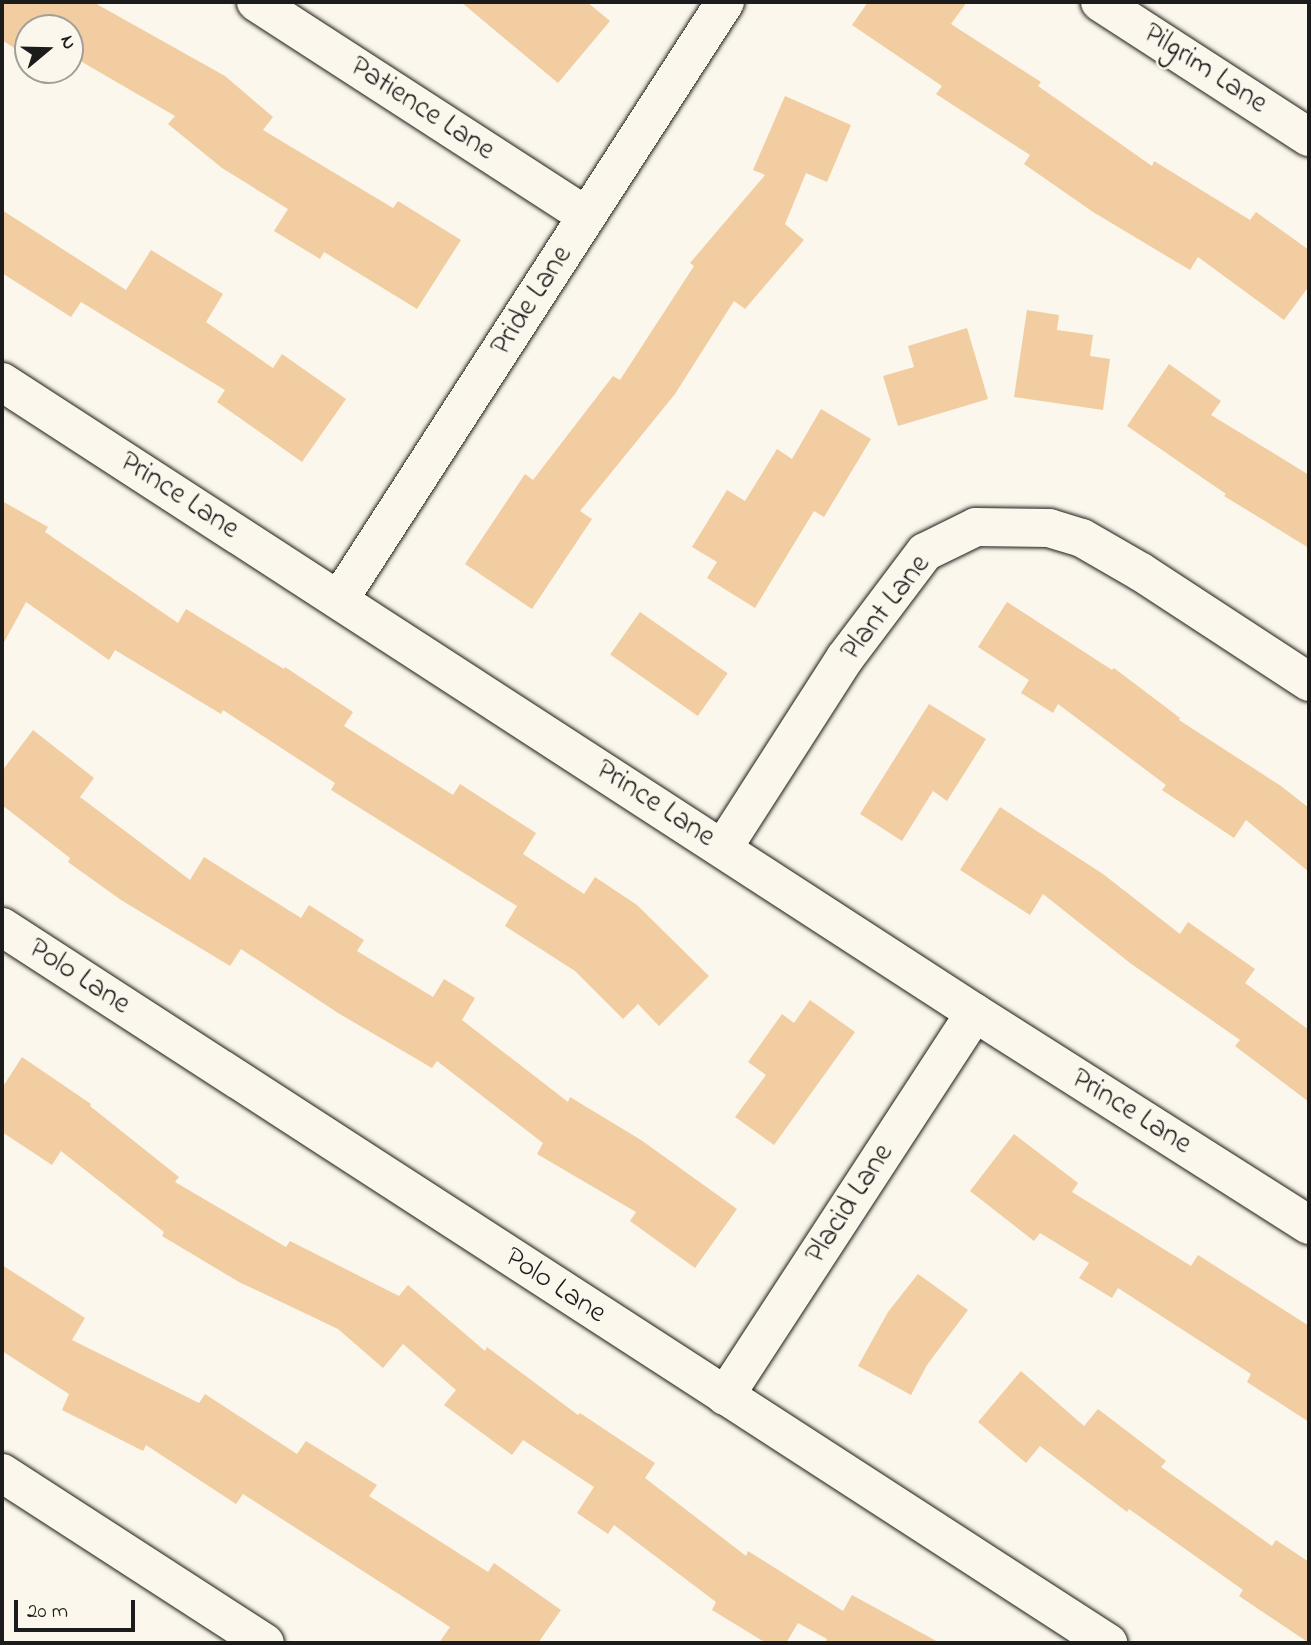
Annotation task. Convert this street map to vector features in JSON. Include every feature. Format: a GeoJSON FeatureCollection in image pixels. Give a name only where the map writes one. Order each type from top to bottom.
{"type":"FeatureCollection","features":[{"type":"Feature","properties":{"kind":"street","name":"Patience Lane"},"geometry":{"type":"LineString","coordinates":[[256,2],[587,216]]}},
{"type":"Feature","properties":{"kind":"street","name":"Pride Lane"},"geometry":{"type":"LineString","coordinates":[[339,600],[726,2]]}},
{"type":"Feature","properties":{"kind":"street","name":"Pilgrim Lane"},"geometry":{"type":"LineString","coordinates":[[1100,2],[1309,137]]}},
{"type":"Feature","properties":{"kind":"street","name":"Prince Lane"},"geometry":{"type":"LineString","coordinates":[[2,382],[975,1013],[1309,1225]]}},
{"type":"Feature","properties":{"kind":"street","name":"Plant Lane"},"geometry":{"type":"LineString","coordinates":[[723,848],[845,659],[925,552],[976,527],[1049,528],[1082,537],[1309,682]]}},
{"type":"Feature","properties":{"kind":"street","name":"Polo Lane"},"geometry":{"type":"LineString","coordinates":[[2,927],[1108,1643]]}},
{"type":"Feature","properties":{"kind":"street","name":"Placid Lane"},"geometry":{"type":"LineString","coordinates":[[724,1396],[975,1013]]}},
{"type":"Feature","properties":{"kind":"street"},"geometry":{"type":"LineString","coordinates":[[2,1473],[265,1643]]}},
{"type":"Feature","properties":{"kind":"building"},"geometry":{"type":"Polygon","coordinates":[[[2,2],[93,2],[225,76],[273,117],[263,130],[393,208],[398,201],[461,240],[417,309],[324,252],[320,259],[274,231],[288,209],[222,168],[168,124],[175,116],[84,63],[84,14],[14,14],[14,48],[2,40],[2,2]]]}},
{"type":"Feature","properties":{"kind":"building"},"geometry":{"type":"Polygon","coordinates":[[[461,2],[587,2],[610,21],[558,83],[461,2]]]}},
{"type":"Feature","properties":{"kind":"building"},"geometry":{"type":"Polygon","coordinates":[[[868,2],[967,2],[951,24],[1041,82],[1038,86],[1152,166],[1154,161],[1250,220],[1256,212],[1309,250],[1309,286],[1284,320],[1198,257],[1190,270],[1093,212],[1024,164],[1030,155],[936,94],[942,86],[852,25],[868,2]]]}},
{"type":"Feature","properties":{"kind":"building"},"geometry":{"type":"Polygon","coordinates":[[[785,96],[851,125],[827,182],[806,173],[785,224],[804,240],[745,309],[734,301],[675,394],[580,511],[592,519],[532,609],[465,564],[525,474],[533,480],[613,376],[620,380],[694,266],[690,263],[765,175],[753,170],[785,96]]]}},
{"type":"Feature","properties":{"kind":"building"},"geometry":{"type":"Polygon","coordinates":[[[2,210],[126,290],[151,250],[223,294],[206,322],[273,368],[282,354],[346,399],[302,462],[217,402],[225,390],[81,302],[71,317],[2,273],[2,210]]]}},
{"type":"Feature","properties":{"kind":"building"},"geometry":{"type":"Polygon","coordinates":[[[1027,310],[1059,315],[1057,330],[1093,335],[1090,356],[1110,359],[1103,410],[1014,397],[1027,310]]]}},
{"type":"Feature","properties":{"kind":"building"},"geometry":{"type":"Polygon","coordinates":[[[967,328],[988,399],[898,426],[883,376],[914,367],[908,346],[967,328]]]}},
{"type":"Feature","properties":{"kind":"building"},"geometry":{"type":"Polygon","coordinates":[[[1169,364],[1221,401],[1211,415],[1309,475],[1309,548],[1224,496],[1226,494],[1127,426],[1169,364]]]}},
{"type":"Feature","properties":{"kind":"building"},"geometry":{"type":"Polygon","coordinates":[[[821,409],[871,439],[824,517],[814,511],[755,608],[707,578],[717,562],[692,547],[727,490],[745,501],[777,449],[792,459],[821,409]]]}},
{"type":"Feature","properties":{"kind":"building"},"geometry":{"type":"Polygon","coordinates":[[[2,501],[48,527],[45,532],[178,623],[186,609],[284,669],[285,667],[353,712],[344,726],[453,795],[460,784],[536,833],[523,854],[584,894],[595,877],[637,905],[709,976],[659,1026],[638,1004],[623,1019],[575,971],[505,926],[517,906],[331,790],[335,783],[223,710],[221,714],[115,650],[109,660],[26,602],[2,646],[2,501]]]}},
{"type":"Feature","properties":{"kind":"building"},"geometry":{"type":"Polygon","coordinates":[[[1007,602],[1112,670],[1114,668],[1180,718],[1179,720],[1281,786],[1309,808],[1309,872],[1246,820],[1234,838],[1162,790],[1166,785],[1058,704],[1053,713],[1021,693],[1029,680],[978,647],[1007,602]]]}},
{"type":"Feature","properties":{"kind":"building"},"geometry":{"type":"Polygon","coordinates":[[[640,612],[728,673],[698,716],[610,655],[640,612]]]}},
{"type":"Feature","properties":{"kind":"building"},"geometry":{"type":"Polygon","coordinates":[[[929,704],[986,739],[947,801],[933,791],[902,841],[860,814],[929,704]]]}},
{"type":"Feature","properties":{"kind":"building"},"geometry":{"type":"Polygon","coordinates":[[[33,730],[94,778],[80,797],[190,880],[204,857],[301,918],[309,905],[364,940],[357,951],[433,997],[444,979],[475,998],[462,1020],[568,1102],[570,1097],[641,1140],[737,1209],[695,1268],[630,1221],[636,1212],[537,1154],[543,1143],[437,1061],[432,1068],[338,1013],[241,949],[230,966],[121,900],[68,862],[70,858],[2,805],[2,771],[33,730]]]}},
{"type":"Feature","properties":{"kind":"building"},"geometry":{"type":"Polygon","coordinates":[[[1000,807],[1103,874],[1180,934],[1188,922],[1255,969],[1245,983],[1309,1030],[1309,1102],[1235,1046],[1240,1040],[1130,963],[1043,894],[1030,915],[960,870],[1000,807]]]}},
{"type":"Feature","properties":{"kind":"building"},"geometry":{"type":"Polygon","coordinates":[[[810,1000],[855,1032],[774,1145],[735,1117],[766,1075],[748,1062],[782,1014],[794,1023],[810,1000]]]}},
{"type":"Feature","properties":{"kind":"building"},"geometry":{"type":"Polygon","coordinates":[[[22,1057],[91,1104],[90,1106],[179,1177],[175,1182],[286,1247],[290,1241],[399,1296],[408,1285],[485,1351],[487,1347],[578,1415],[580,1413],[655,1463],[645,1478],[746,1556],[748,1551],[843,1611],[852,1595],[940,1643],[825,1643],[827,1639],[798,1623],[786,1643],[766,1643],[712,1610],[716,1602],[614,1525],[608,1534],[577,1513],[594,1487],[523,1440],[512,1455],[444,1405],[456,1390],[403,1344],[383,1368],[338,1329],[239,1282],[162,1236],[164,1232],[61,1151],[52,1165],[2,1132],[2,1088],[22,1057]]]}},
{"type":"Feature","properties":{"kind":"building"},"geometry":{"type":"Polygon","coordinates":[[[1014,1134],[1078,1183],[1072,1192],[1191,1266],[1198,1255],[1309,1326],[1309,1422],[1247,1382],[1251,1374],[1118,1288],[1112,1298],[1079,1278],[1089,1263],[1040,1233],[1034,1241],[970,1191],[1014,1134]]]}},
{"type":"Feature","properties":{"kind":"building"},"geometry":{"type":"Polygon","coordinates":[[[2,1265],[85,1318],[72,1340],[199,1403],[205,1394],[297,1454],[306,1441],[377,1485],[369,1496],[488,1572],[494,1563],[561,1610],[538,1643],[439,1643],[450,1627],[243,1494],[236,1504],[146,1445],[143,1451],[62,1410],[69,1394],[2,1351],[2,1265]]]}},
{"type":"Feature","properties":{"kind":"building"},"geometry":{"type":"Polygon","coordinates":[[[918,1274],[968,1310],[927,1365],[911,1395],[858,1366],[888,1312],[918,1274]]]}},
{"type":"Feature","properties":{"kind":"building"},"geometry":{"type":"Polygon","coordinates":[[[1021,1371],[1084,1426],[1098,1409],[1166,1461],[1161,1467],[1272,1546],[1276,1540],[1309,1562],[1309,1643],[1239,1596],[1243,1590],[1129,1509],[1127,1512],[1040,1446],[1026,1463],[978,1422],[1021,1371]]]}}]}
